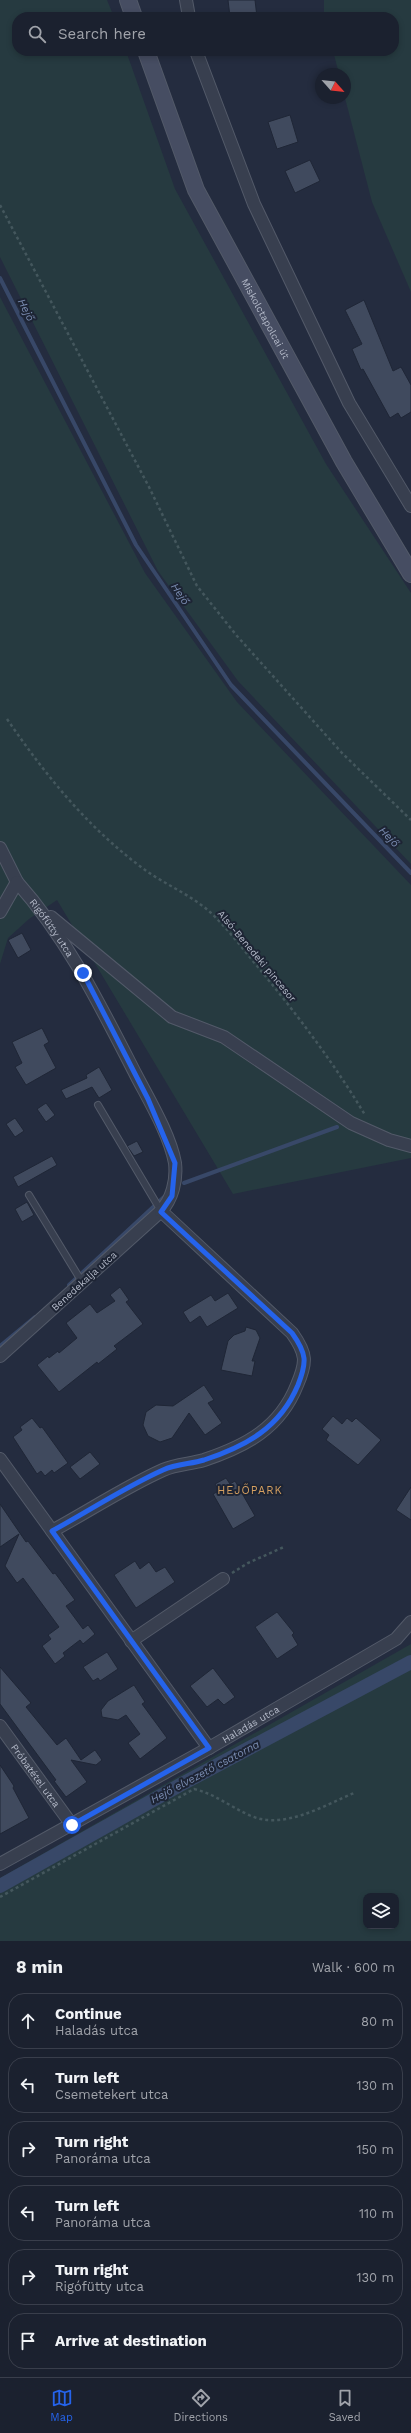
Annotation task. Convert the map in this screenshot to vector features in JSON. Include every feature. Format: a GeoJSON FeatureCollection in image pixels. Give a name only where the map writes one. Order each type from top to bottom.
{"type":"FeatureCollection","features":[{"type":"Feature","properties":{"kind":"street"},"geometry":{"type":"LineString","coordinates":[[128,0],[132,12]]}},
{"type":"Feature","properties":{"kind":"street"},"geometry":{"type":"LineString","coordinates":[[186,0],[188,12]]}},
{"type":"Feature","properties":{"kind":"street","name":"Miskolctapolcai út"},"geometry":{"type":"LineString","coordinates":[[148,56],[196,190],[344,462],[411,574]]}},
{"type":"Feature","properties":{"kind":"street"},"geometry":{"type":"LineString","coordinates":[[198,56],[261,218],[349,403],[411,506]]}},
{"type":"Feature","properties":{"kind":"street","name":"Rigófütty utca"},"geometry":{"type":"LineString","coordinates":[[0,848],[17,882],[41,909],[83,973],[164,1134],[175,1163],[172,1196],[164,1208]]}},
{"type":"Feature","properties":{"kind":"street"},"geometry":{"type":"LineString","coordinates":[[0,912],[17,882]]}},
{"type":"Feature","properties":{"kind":"street"},"geometry":{"type":"LineString","coordinates":[[41,909],[172,1017],[224,1037],[351,1123],[389,1140],[411,1146]]}},
{"type":"Feature","properties":{"kind":"street"},"geometry":{"type":"LineString","coordinates":[[52,1531],[165,1469],[204,1460],[249,1442],[278,1418],[295,1392],[305,1368],[304,1349],[292,1333],[164,1208]]}},
{"type":"Feature","properties":{"kind":"street","name":"Benedekalja utca"},"geometry":{"type":"LineString","coordinates":[[0,1356],[164,1208]]}},
{"type":"Feature","properties":{"kind":"street"},"geometry":{"type":"LineString","coordinates":[[0,1459],[209,1748]]}},
{"type":"Feature","properties":{"kind":"street"},"geometry":{"type":"LineString","coordinates":[[131,1641],[223,1579]]}},
{"type":"Feature","properties":{"kind":"street","name":"Haladás utca"},"geometry":{"type":"LineString","coordinates":[[0,1864],[209,1748],[396,1639],[411,1622]]}},
{"type":"Feature","properties":{"kind":"street","name":"Próbatétel utca"},"geometry":{"type":"LineString","coordinates":[[0,1726],[72,1825]]}},
{"type":"Feature","properties":{"kind":"lane"},"geometry":{"type":"LineString","coordinates":[[98,1105],[154,1199],[164,1208]]}},
{"type":"Feature","properties":{"kind":"lane"},"geometry":{"type":"LineString","coordinates":[[29,1195],[82,1282]]}},
{"type":"Feature","properties":{"kind":"path"},"geometry":{"type":"LineString","coordinates":[[0,205],[149,487],[197,586],[237,636],[342,753],[411,820]]}},
{"type":"Feature","properties":{"kind":"path","name":"Alsó-Benedeki pincesor"},"geometry":{"type":"LineString","coordinates":[[7,719],[30,753],[86,821],[145,870],[210,912],[236,940],[279,992],[355,1095],[370,1120]]}},
{"type":"Feature","properties":{"kind":"path"},"geometry":{"type":"LineString","coordinates":[[223,1579],[248,1563],[284,1547]]}},
{"type":"Feature","properties":{"kind":"path"},"geometry":{"type":"LineString","coordinates":[[0,1897],[194,1789],[209,1792],[250,1816],[272,1820],[301,1816],[354,1793]]}},
{"type":"Feature","properties":{"kind":"shaded area"},"geometry":{"type":"Polygon","coordinates":[[[0,0],[107,0],[112,12],[12,12],[12,56],[128,56],[175,189],[326,464],[411,593],[411,864],[238,681],[158,571],[0,257],[0,0]]]}},
{"type":"Feature","properties":{"kind":"shaded area"},"geometry":{"type":"Polygon","coordinates":[[[324,0],[411,0],[411,292],[372,202],[347,104],[351,104],[351,68],[337,68],[334,56],[399,56],[399,12],[324,12],[324,0]]]}},
{"type":"Feature","properties":{"kind":"shaded area"},"geometry":{"type":"Polygon","coordinates":[[[0,297],[145,573],[237,702],[411,885],[411,1158],[233,1194],[57,900],[29,919],[8,938],[0,964],[0,297]]]}},
{"type":"Feature","properties":{"kind":"shaded area"},"geometry":{"type":"Polygon","coordinates":[[[411,1644],[411,1941],[0,1941],[0,1878],[411,1644]]]}},
{"type":"Feature","properties":{"kind":"building"},"geometry":{"type":"Polygon","coordinates":[[[228,0],[255,0],[256,12],[229,12],[228,0]]]}},
{"type":"Feature","properties":{"kind":"building"},"geometry":{"type":"Polygon","coordinates":[[[290,115],[298,142],[277,149],[268,122],[290,115]]]}},
{"type":"Feature","properties":{"kind":"building"},"geometry":{"type":"Polygon","coordinates":[[[310,160],[320,181],[295,193],[285,171],[310,160]]]}},
{"type":"Feature","properties":{"kind":"building"},"geometry":{"type":"Polygon","coordinates":[[[364,300],[393,371],[401,367],[411,385],[411,412],[401,418],[398,413],[390,418],[363,369],[361,370],[352,349],[362,344],[345,310],[364,300]]]}},
{"type":"Feature","properties":{"kind":"building"},"geometry":{"type":"Polygon","coordinates":[[[22,933],[31,950],[18,958],[8,940],[22,933]]]}},
{"type":"Feature","properties":{"kind":"building"},"geometry":{"type":"Polygon","coordinates":[[[42,1028],[49,1042],[44,1045],[56,1068],[26,1085],[15,1067],[22,1063],[12,1042],[42,1028]]]}},
{"type":"Feature","properties":{"kind":"building"},"geometry":{"type":"Polygon","coordinates":[[[99,1067],[112,1090],[99,1098],[92,1087],[66,1099],[61,1090],[87,1078],[86,1075],[99,1067]]]}},
{"type":"Feature","properties":{"kind":"building"},"geometry":{"type":"Polygon","coordinates":[[[46,1103],[55,1115],[46,1122],[37,1109],[46,1103]]]}},
{"type":"Feature","properties":{"kind":"building"},"geometry":{"type":"Polygon","coordinates":[[[15,1118],[24,1131],[15,1137],[6,1124],[15,1118]]]}},
{"type":"Feature","properties":{"kind":"building"},"geometry":{"type":"Polygon","coordinates":[[[137,1141],[143,1152],[134,1156],[127,1146],[137,1141]]]}},
{"type":"Feature","properties":{"kind":"building"},"geometry":{"type":"Polygon","coordinates":[[[52,1156],[57,1165],[18,1187],[13,1177],[52,1156]]]}},
{"type":"Feature","properties":{"kind":"building"},"geometry":{"type":"Polygon","coordinates":[[[27,1202],[34,1215],[22,1222],[15,1209],[27,1202]]]}},
{"type":"Feature","properties":{"kind":"building"},"geometry":{"type":"Polygon","coordinates":[[[120,1287],[129,1300],[126,1302],[143,1324],[114,1346],[117,1349],[98,1364],[97,1362],[59,1392],[37,1365],[48,1356],[49,1358],[58,1351],[59,1353],[77,1338],[66,1323],[90,1304],[97,1313],[115,1301],[110,1295],[120,1287]]]}},
{"type":"Feature","properties":{"kind":"building"},"geometry":{"type":"Polygon","coordinates":[[[228,1293],[238,1308],[207,1327],[200,1316],[190,1323],[183,1312],[211,1295],[215,1301],[228,1293]]]}},
{"type":"Feature","properties":{"kind":"building"},"geometry":{"type":"Polygon","coordinates":[[[246,1327],[256,1330],[260,1338],[252,1361],[255,1361],[252,1376],[221,1370],[228,1341],[234,1335],[245,1331],[246,1327]]]}},
{"type":"Feature","properties":{"kind":"building"},"geometry":{"type":"Polygon","coordinates":[[[204,1385],[214,1400],[208,1403],[222,1423],[205,1435],[189,1413],[172,1438],[160,1442],[148,1436],[143,1425],[146,1412],[156,1405],[173,1406],[204,1385]]]}},
{"type":"Feature","properties":{"kind":"building"},"geometry":{"type":"Polygon","coordinates":[[[333,1416],[342,1424],[347,1418],[352,1422],[356,1418],[381,1440],[358,1465],[326,1440],[329,1435],[322,1429],[333,1416]]]}},
{"type":"Feature","properties":{"kind":"building"},"geometry":{"type":"Polygon","coordinates":[[[32,1418],[40,1428],[42,1427],[68,1463],[54,1473],[52,1470],[45,1476],[41,1471],[37,1474],[13,1437],[22,1430],[20,1427],[32,1418]]]}},
{"type":"Feature","properties":{"kind":"building"},"geometry":{"type":"Polygon","coordinates":[[[90,1452],[100,1464],[80,1479],[70,1467],[90,1452]]]}},
{"type":"Feature","properties":{"kind":"building"},"geometry":{"type":"Polygon","coordinates":[[[226,1478],[230,1484],[235,1481],[255,1516],[233,1529],[213,1494],[219,1491],[215,1484],[226,1478]]]}},
{"type":"Feature","properties":{"kind":"building"},"geometry":{"type":"Polygon","coordinates":[[[411,1487],[411,1520],[396,1510],[411,1487]]]}},
{"type":"Feature","properties":{"kind":"building"},"geometry":{"type":"Polygon","coordinates":[[[0,1504],[26,1542],[28,1541],[75,1600],[66,1606],[83,1629],[88,1625],[95,1634],[83,1644],[80,1640],[63,1653],[65,1656],[55,1664],[42,1646],[51,1639],[48,1635],[59,1627],[23,1578],[17,1583],[5,1566],[19,1534],[0,1547],[0,1504]]]}},
{"type":"Feature","properties":{"kind":"building"},"geometry":{"type":"Polygon","coordinates":[[[135,1561],[140,1569],[149,1562],[156,1572],[165,1567],[175,1582],[136,1608],[114,1575],[135,1561]]]}},
{"type":"Feature","properties":{"kind":"building"},"geometry":{"type":"Polygon","coordinates":[[[277,1612],[294,1633],[292,1635],[298,1645],[277,1659],[255,1627],[277,1612]]]}},
{"type":"Feature","properties":{"kind":"building"},"geometry":{"type":"Polygon","coordinates":[[[107,1652],[118,1669],[100,1681],[98,1678],[93,1681],[83,1667],[107,1652]]]}},
{"type":"Feature","properties":{"kind":"building"},"geometry":{"type":"Polygon","coordinates":[[[0,1667],[31,1703],[26,1707],[57,1745],[66,1738],[81,1760],[95,1750],[102,1760],[96,1765],[71,1760],[87,1782],[66,1797],[54,1781],[56,1780],[0,1704],[0,1667]]]}},
{"type":"Feature","properties":{"kind":"building"},"geometry":{"type":"Polygon","coordinates":[[[213,1668],[235,1697],[224,1705],[218,1699],[207,1707],[190,1686],[213,1668]]]}},
{"type":"Feature","properties":{"kind":"building"},"geometry":{"type":"Polygon","coordinates":[[[134,1685],[145,1702],[142,1704],[167,1738],[140,1759],[128,1743],[140,1734],[126,1715],[118,1720],[102,1717],[101,1710],[108,1701],[134,1685]]]}},
{"type":"Feature","properties":{"kind":"building"},"geometry":{"type":"Polygon","coordinates":[[[0,1765],[14,1786],[13,1788],[29,1818],[0,1834],[0,1765]]]}},
{"type":"Feature","properties":{"kind":"waterway","name":"Hejő"},"geometry":{"type":"LineString","coordinates":[[0,278],[136,545],[231,685],[411,873]]}},
{"type":"Feature","properties":{"kind":"waterway"},"geometry":{"type":"LineString","coordinates":[[184,1183],[337,1127]]}},
{"type":"Feature","properties":{"kind":"waterway"},"geometry":{"type":"LineString","coordinates":[[69,1285],[164,1197]]}},
{"type":"Feature","properties":{"kind":"waterway"},"geometry":{"type":"LineString","coordinates":[[0,1346],[35,1317]]}},
{"type":"Feature","properties":{"kind":"waterway","name":"Hejő elvezető csatorna"},"geometry":{"type":"LineString","coordinates":[[0,1886],[180,1785],[411,1662]]}},
{"type":"Feature","properties":{"kind":"district","name":"HEJŐPARK"},"geometry":{"type":"Point","coordinates":[250,1490]}},
{"type":"Feature","properties":{"kind":"route"},"geometry":{"type":"LineString","coordinates":[[72,1825],[209,1748],[52,1531],[165,1469],[204,1460],[249,1442],[278,1418],[295,1392],[305,1368],[304,1349],[292,1333],[161,1212],[172,1196],[175,1163],[148,1099],[83,973]]}}]}
